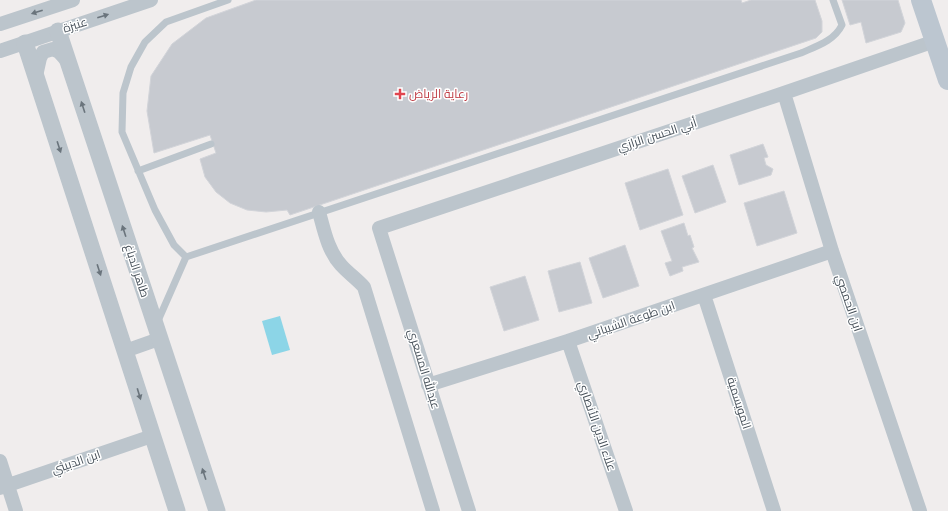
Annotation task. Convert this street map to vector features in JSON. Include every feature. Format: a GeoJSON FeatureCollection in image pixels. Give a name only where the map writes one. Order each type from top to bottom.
{"type":"FeatureCollection","features":[{"type":"Feature","properties":{"kind":"main road"},"geometry":{"type":"LineString","coordinates":[[921,0],[948,80]]}},
{"type":"Feature","properties":{"kind":"street","name":"عنيزة"},"geometry":{"type":"LineString","coordinates":[[0,24],[73,0]]}},
{"type":"Feature","properties":{"kind":"street","name":"عنيزة"},"geometry":{"type":"LineString","coordinates":[[0,51],[151,0]]}},
{"type":"Feature","properties":{"kind":"street","name":"طاهر الدباغ"},"geometry":{"type":"LineString","coordinates":[[58,31],[217,511]]}},
{"type":"Feature","properties":{"kind":"street","name":"أبي الحسن الرازي"},"geometry":{"type":"LineString","coordinates":[[379,228],[935,41]]}},
{"type":"Feature","properties":{"kind":"street"},"geometry":{"type":"LineString","coordinates":[[25,43],[177,511]]}},
{"type":"Feature","properties":{"kind":"street"},"geometry":{"type":"LineString","coordinates":[[36,76],[43,52],[53,49],[59,52],[69,64]]}},
{"type":"Feature","properties":{"kind":"street","name":"ابن الحمصي"},"geometry":{"type":"LineString","coordinates":[[784,93],[832,251],[920,511]]}},
{"type":"Feature","properties":{"kind":"street"},"geometry":{"type":"LineString","coordinates":[[319,212],[326,239],[340,265],[364,287],[433,511]]}},
{"type":"Feature","properties":{"kind":"street","name":"عبدالله المسعري"},"geometry":{"type":"LineString","coordinates":[[379,228],[469,511]]}},
{"type":"Feature","properties":{"kind":"street","name":"ابن طوعة الشيباني"},"geometry":{"type":"LineString","coordinates":[[428,385],[568,341],[832,251]]}},
{"type":"Feature","properties":{"kind":"street","name":"المويسمية"},"geometry":{"type":"LineString","coordinates":[[704,295],[774,511]]}},
{"type":"Feature","properties":{"kind":"street"},"geometry":{"type":"LineString","coordinates":[[125,351],[157,333]]}},
{"type":"Feature","properties":{"kind":"street","name":"علاء الدين الأنصاري"},"geometry":{"type":"LineString","coordinates":[[568,341],[626,511]]}},
{"type":"Feature","properties":{"kind":"street","name":"ابن الدبيثي"},"geometry":{"type":"LineString","coordinates":[[4,487],[152,436]]}},
{"type":"Feature","properties":{"kind":"street"},"geometry":{"type":"LineString","coordinates":[[0,461],[4,487],[16,511]]}},
{"type":"Feature","properties":{"kind":"lane"},"geometry":{"type":"LineString","coordinates":[[186,257],[174,245],[155,210],[122,132],[123,94],[131,67],[145,42],[166,22],[228,0]]}},
{"type":"Feature","properties":{"kind":"lane"},"geometry":{"type":"LineString","coordinates":[[186,257],[819,45],[838,33],[842,25],[833,0]]}},
{"type":"Feature","properties":{"kind":"lane"},"geometry":{"type":"LineString","coordinates":[[138,171],[211,144]]}},
{"type":"Feature","properties":{"kind":"lane"},"geometry":{"type":"LineString","coordinates":[[157,333],[186,257]]}},
{"type":"Feature","properties":{"kind":"water"},"geometry":{"type":"Polygon","coordinates":[[[280,316],[290,350],[272,355],[262,321],[280,316]]]}},
{"type":"Feature","properties":{"kind":"building","name":"رعاية الرياض"},"geometry":{"type":"Polygon","coordinates":[[[256,0],[741,0],[742,3],[751,0],[815,0],[822,21],[822,32],[816,38],[290,215],[287,210],[266,212],[247,210],[230,203],[216,192],[205,177],[200,159],[216,153],[210,135],[154,153],[147,111],[151,76],[172,44],[206,18],[256,0]]]}},
{"type":"Feature","properties":{"kind":"building"},"geometry":{"type":"Polygon","coordinates":[[[842,0],[898,0],[905,23],[901,32],[866,43],[861,22],[850,25],[842,0]]]}},
{"type":"Feature","properties":{"kind":"building"},"geometry":{"type":"Polygon","coordinates":[[[763,144],[768,157],[764,158],[766,165],[773,169],[771,175],[739,185],[730,155],[763,144]]]}},
{"type":"Feature","properties":{"kind":"building"},"geometry":{"type":"Polygon","coordinates":[[[713,165],[726,202],[695,213],[682,176],[713,165]]]}},
{"type":"Feature","properties":{"kind":"building"},"geometry":{"type":"Polygon","coordinates":[[[668,169],[683,215],[640,230],[625,183],[668,169]]]}},
{"type":"Feature","properties":{"kind":"building"},"geometry":{"type":"Polygon","coordinates":[[[784,191],[797,233],[757,246],[744,203],[784,191]]]}},
{"type":"Feature","properties":{"kind":"building"},"geometry":{"type":"Polygon","coordinates":[[[684,223],[688,236],[690,235],[694,247],[692,248],[699,262],[682,267],[683,271],[670,276],[665,263],[672,261],[661,231],[684,223]]]}},
{"type":"Feature","properties":{"kind":"building"},"geometry":{"type":"Polygon","coordinates":[[[625,245],[639,286],[603,298],[589,258],[625,245]]]}},
{"type":"Feature","properties":{"kind":"building"},"geometry":{"type":"Polygon","coordinates":[[[580,262],[592,303],[559,312],[548,271],[580,262]]]}},
{"type":"Feature","properties":{"kind":"building"},"geometry":{"type":"Polygon","coordinates":[[[525,276],[539,320],[504,331],[490,287],[525,276]]]}},
{"type":"Feature","properties":{"kind":"place","name":"رعاية الرياض"},"geometry":{"type":"Point","coordinates":[400,94]}}]}
